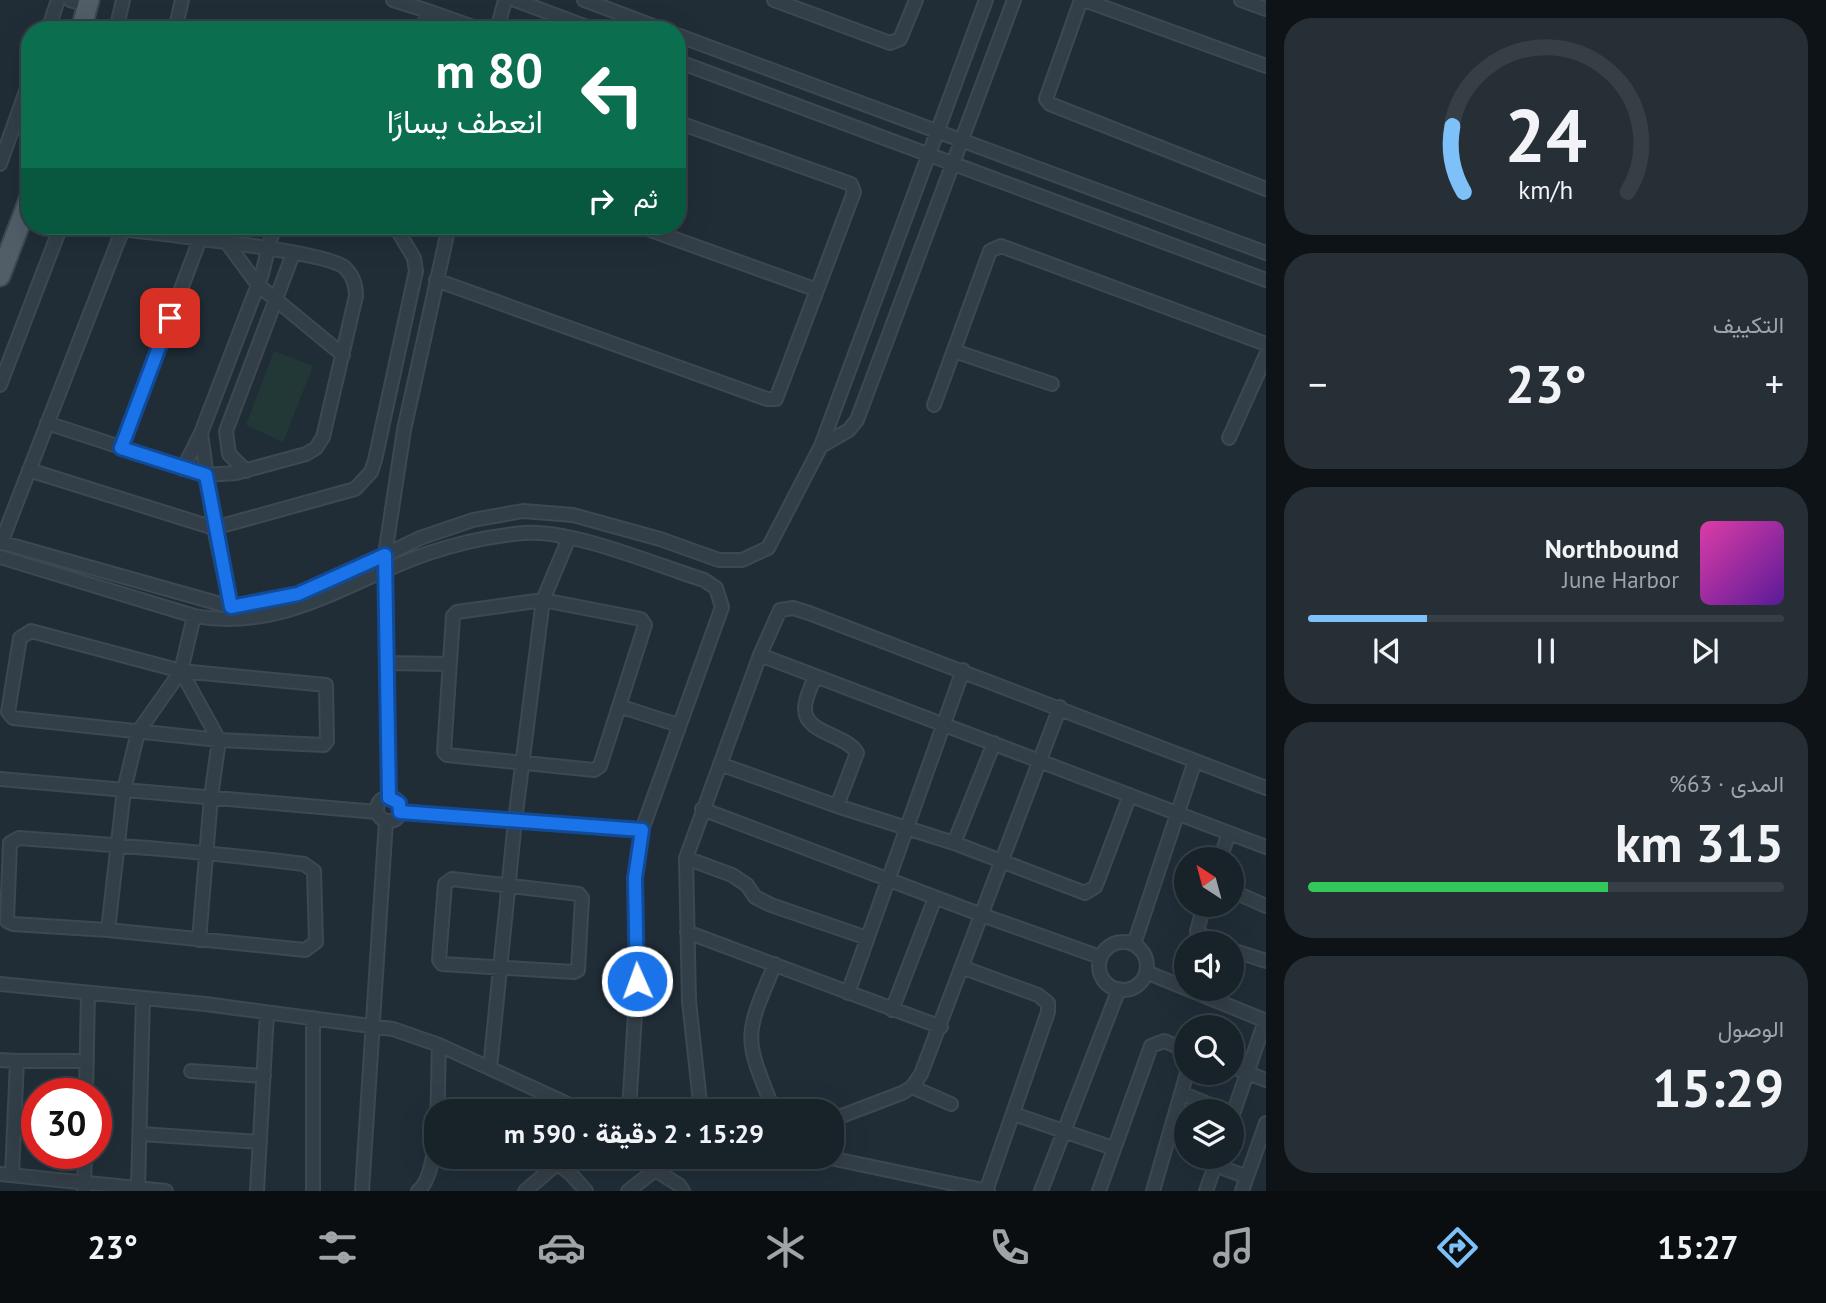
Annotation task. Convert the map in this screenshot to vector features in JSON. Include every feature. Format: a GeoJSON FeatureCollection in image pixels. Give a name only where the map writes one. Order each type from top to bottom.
{"type":"FeatureCollection","features":[{"type":"Feature","properties":{"kind":"main road"},"geometry":{"type":"LineString","coordinates":[[81,21],[82,2]]}},
{"type":"Feature","properties":{"kind":"main road"},"geometry":{"type":"LineString","coordinates":[[0,276],[21,221]]}},
{"type":"Feature","properties":{"kind":"street"},"geometry":{"type":"LineString","coordinates":[[51,21],[58,0]]}},
{"type":"Feature","properties":{"kind":"street"},"geometry":{"type":"LineString","coordinates":[[118,21],[123,0]]}},
{"type":"Feature","properties":{"kind":"street"},"geometry":{"type":"LineString","coordinates":[[177,21],[182,0]]}},
{"type":"Feature","properties":{"kind":"street"},"geometry":{"type":"LineString","coordinates":[[393,0],[456,21]]}},
{"type":"Feature","properties":{"kind":"street"},"geometry":{"type":"LineString","coordinates":[[499,21],[505,0]]}},
{"type":"Feature","properties":{"kind":"street"},"geometry":{"type":"LineString","coordinates":[[515,0],[571,21]]}},
{"type":"Feature","properties":{"kind":"street"},"geometry":{"type":"LineString","coordinates":[[584,0],[640,21]]}},
{"type":"Feature","properties":{"kind":"street"},"geometry":{"type":"LineString","coordinates":[[774,0],[890,43],[900,39],[916,0]]}},
{"type":"Feature","properties":{"kind":"street"},"geometry":{"type":"LineString","coordinates":[[121,235],[0,543],[231,607],[298,594],[419,538],[473,520],[523,511],[573,515],[660,539],[719,560],[742,560],[768,548],[821,446],[986,0]]}},
{"type":"Feature","properties":{"kind":"street"},"geometry":{"type":"LineString","coordinates":[[821,446],[849,430],[858,420],[1014,0]]}},
{"type":"Feature","properties":{"kind":"street"},"geometry":{"type":"LineString","coordinates":[[1266,66],[1082,0],[1046,99],[1050,104],[1266,189]]}},
{"type":"Feature","properties":{"kind":"street"},"geometry":{"type":"LineString","coordinates":[[1241,0],[1266,9]]}},
{"type":"Feature","properties":{"kind":"street"},"geometry":{"type":"LineString","coordinates":[[425,21],[428,11]]}},
{"type":"Feature","properties":{"kind":"street"},"geometry":{"type":"LineString","coordinates":[[686,37],[1266,253]]}},
{"type":"Feature","properties":{"kind":"street"},"geometry":{"type":"LineString","coordinates":[[686,64],[1266,280]]}},
{"type":"Feature","properties":{"kind":"street"},"geometry":{"type":"LineString","coordinates":[[0,164],[21,105]]}},
{"type":"Feature","properties":{"kind":"street"},"geometry":{"type":"LineString","coordinates":[[436,280],[767,399],[776,399],[854,192],[851,184],[686,125]]}},
{"type":"Feature","properties":{"kind":"street"},"geometry":{"type":"LineString","coordinates":[[0,385],[58,235]]}},
{"type":"Feature","properties":{"kind":"street"},"geometry":{"type":"LineString","coordinates":[[47,423],[206,475],[246,471],[306,453],[320,443],[356,296],[352,276],[336,262],[175,235]]}},
{"type":"Feature","properties":{"kind":"street"},"geometry":{"type":"LineString","coordinates":[[183,469],[201,433],[258,285],[272,235]]}},
{"type":"Feature","properties":{"kind":"street"},"geometry":{"type":"LineString","coordinates":[[29,470],[214,528],[343,493],[364,482],[371,472],[415,271],[414,258],[400,235]]}},
{"type":"Feature","properties":{"kind":"street"},"geometry":{"type":"LineString","coordinates":[[389,798],[383,572],[404,430],[447,235]]}},
{"type":"Feature","properties":{"kind":"street"},"geometry":{"type":"LineString","coordinates":[[664,235],[817,290]]}},
{"type":"Feature","properties":{"kind":"street"},"geometry":{"type":"LineString","coordinates":[[121,448],[200,239]]}},
{"type":"Feature","properties":{"kind":"street"},"geometry":{"type":"LineString","coordinates":[[227,243],[258,285],[343,355]]}},
{"type":"Feature","properties":{"kind":"street"},"geometry":{"type":"LineString","coordinates":[[934,405],[990,251],[1001,246],[1266,344]]}},
{"type":"Feature","properties":{"kind":"street"},"geometry":{"type":"LineString","coordinates":[[246,471],[229,454],[226,431],[293,254]]}},
{"type":"Feature","properties":{"kind":"street"},"geometry":{"type":"LineString","coordinates":[[954,351],[1052,384]]}},
{"type":"Feature","properties":{"kind":"street"},"geometry":{"type":"LineString","coordinates":[[1229,438],[1266,355]]}},
{"type":"Feature","properties":{"kind":"street"},"geometry":{"type":"LineString","coordinates":[[201,433],[214,528],[231,607]]}},
{"type":"Feature","properties":{"kind":"street"},"geometry":{"type":"LineString","coordinates":[[0,557],[194,616],[223,621],[268,617],[331,597],[425,554],[478,539],[528,533],[569,538],[704,580],[716,588],[722,607],[642,830],[635,878],[636,993],[630,1099]]}},
{"type":"Feature","properties":{"kind":"street"},"geometry":{"type":"LineString","coordinates":[[490,1068],[515,821],[543,600],[569,538]]}},
{"type":"Feature","properties":{"kind":"street"},"geometry":{"type":"LineString","coordinates":[[543,600],[640,619],[645,625],[600,766],[594,771],[447,755],[444,752],[448,664],[453,616],[457,611],[543,600]]}},
{"type":"Feature","properties":{"kind":"street"},"geometry":{"type":"LineString","coordinates":[[700,1099],[689,1001],[686,858],[760,654],[780,610],[793,608],[963,670],[1266,788]]}},
{"type":"Feature","properties":{"kind":"street"},"geometry":{"type":"LineString","coordinates":[[108,930],[124,790],[138,732],[181,671],[194,616]]}},
{"type":"Feature","properties":{"kind":"street"},"geometry":{"type":"LineString","coordinates":[[31,631],[181,671],[326,685],[327,741],[324,745],[219,740],[138,732],[13,718],[8,712],[20,638],[31,631]]}},
{"type":"Feature","properties":{"kind":"street"},"geometry":{"type":"LineString","coordinates":[[760,654],[1266,847]]}},
{"type":"Feature","properties":{"kind":"street"},"geometry":{"type":"LineString","coordinates":[[387,663],[448,664]]}},
{"type":"Feature","properties":{"kind":"street"},"geometry":{"type":"LineString","coordinates":[[848,993],[963,670]]}},
{"type":"Feature","properties":{"kind":"street"},"geometry":{"type":"LineString","coordinates":[[181,671],[219,740],[211,797],[199,940]]}},
{"type":"Feature","properties":{"kind":"street"},"geometry":{"type":"LineString","coordinates":[[815,676],[805,708],[807,716],[817,727],[847,742],[858,753],[837,806]]}},
{"type":"Feature","properties":{"kind":"street"},"geometry":{"type":"LineString","coordinates":[[619,706],[678,725]]}},
{"type":"Feature","properties":{"kind":"street"},"geometry":{"type":"LineString","coordinates":[[844,1115],[912,1087],[921,1074],[964,968],[1060,707]]}},
{"type":"Feature","properties":{"kind":"street"},"geometry":{"type":"LineString","coordinates":[[954,843],[993,743]]}},
{"type":"Feature","properties":{"kind":"street"},"geometry":{"type":"LineString","coordinates":[[1135,944],[1195,761]]}},
{"type":"Feature","properties":{"kind":"street"},"geometry":{"type":"LineString","coordinates":[[720,764],[837,806],[954,843],[1078,891],[1090,892],[1098,880],[1130,794]]}},
{"type":"Feature","properties":{"kind":"street"},"geometry":{"type":"LineString","coordinates":[[0,779],[211,797],[395,819],[400,812],[399,803],[389,798]]}},
{"type":"Feature","properties":{"kind":"street"},"geometry":{"type":"LineString","coordinates":[[362,1191],[382,816],[379,803],[389,798]]}},
{"type":"Feature","properties":{"kind":"street"},"geometry":{"type":"LineString","coordinates":[[702,809],[935,898],[1100,957]]}},
{"type":"Feature","properties":{"kind":"street"},"geometry":{"type":"LineString","coordinates":[[400,812],[642,830]]}},
{"type":"Feature","properties":{"kind":"street"},"geometry":{"type":"LineString","coordinates":[[1224,847],[1229,833]]}},
{"type":"Feature","properties":{"kind":"street"},"geometry":{"type":"LineString","coordinates":[[19,838],[117,845],[304,864],[314,872],[316,942],[304,950],[108,930],[13,924],[7,921],[10,843],[19,838]]}},
{"type":"Feature","properties":{"kind":"street"},"geometry":{"type":"LineString","coordinates":[[686,858],[732,875],[747,885],[755,897],[771,905],[867,938]]}},
{"type":"Feature","properties":{"kind":"street"},"geometry":{"type":"LineString","coordinates":[[452,879],[579,894],[582,898],[578,970],[501,969],[442,964],[439,960],[445,884],[452,879]]}},
{"type":"Feature","properties":{"kind":"street"},"geometry":{"type":"LineString","coordinates":[[1244,896],[1266,906]]}},
{"type":"Feature","properties":{"kind":"street"},"geometry":{"type":"LineString","coordinates":[[892,1010],[935,898]]}},
{"type":"Feature","properties":{"kind":"street"},"geometry":{"type":"LineString","coordinates":[[687,932],[940,1027]]}},
{"type":"Feature","properties":{"kind":"street"},"geometry":{"type":"LineString","coordinates":[[1124,941],[1135,944],[1145,956],[1146,972],[1137,985],[1119,989],[1103,980],[1099,970],[1100,957],[1113,943],[1124,941]]}},
{"type":"Feature","properties":{"kind":"street"},"geometry":{"type":"LineString","coordinates":[[1244,954],[1266,961]]}},
{"type":"Feature","properties":{"kind":"street"},"geometry":{"type":"LineString","coordinates":[[769,1099],[750,1052],[749,1038],[755,1012],[775,964]]}},
{"type":"Feature","properties":{"kind":"street"},"geometry":{"type":"LineString","coordinates":[[844,1161],[987,1191],[1048,1012],[1048,1003],[1038,995],[964,968]]}},
{"type":"Feature","properties":{"kind":"street"},"geometry":{"type":"LineString","coordinates":[[1146,972],[1266,1021],[1239,1099]]}},
{"type":"Feature","properties":{"kind":"street"},"geometry":{"type":"LineString","coordinates":[[0,985],[313,1018],[401,1031],[439,1045],[557,1099]]}},
{"type":"Feature","properties":{"kind":"street"},"geometry":{"type":"LineString","coordinates":[[1041,1191],[1119,989]]}},
{"type":"Feature","properties":{"kind":"street"},"geometry":{"type":"LineString","coordinates":[[86,1078],[88,994]]}},
{"type":"Feature","properties":{"kind":"street"},"geometry":{"type":"LineString","coordinates":[[138,1188],[143,999]]}},
{"type":"Feature","properties":{"kind":"street"},"geometry":{"type":"LineString","coordinates":[[257,1191],[267,1013]]}},
{"type":"Feature","properties":{"kind":"street"},"geometry":{"type":"LineString","coordinates":[[313,1018],[313,1191]]}},
{"type":"Feature","properties":{"kind":"street"},"geometry":{"type":"LineString","coordinates":[[1099,1191],[1151,1046],[1164,1041],[1174,1045]]}},
{"type":"Feature","properties":{"kind":"street"},"geometry":{"type":"LineString","coordinates":[[436,1099],[439,1045]]}},
{"type":"Feature","properties":{"kind":"street"},"geometry":{"type":"LineString","coordinates":[[0,1060],[87,1061]]}},
{"type":"Feature","properties":{"kind":"street"},"geometry":{"type":"LineString","coordinates":[[17,1061],[6,1174],[84,1186],[166,1191]]}},
{"type":"Feature","properties":{"kind":"street"},"geometry":{"type":"LineString","coordinates":[[191,1071],[264,1076]]}},
{"type":"Feature","properties":{"kind":"street"},"geometry":{"type":"LineString","coordinates":[[1244,1072],[1266,1080]]}},
{"type":"Feature","properties":{"kind":"street"},"geometry":{"type":"LineString","coordinates":[[1153,1191],[1183,1085]]}},
{"type":"Feature","properties":{"kind":"street"},"geometry":{"type":"LineString","coordinates":[[912,1087],[951,1104]]}},
{"type":"Feature","properties":{"kind":"street"},"geometry":{"type":"LineString","coordinates":[[1181,1093],[1196,1099]]}},
{"type":"Feature","properties":{"kind":"street"},"geometry":{"type":"LineString","coordinates":[[1014,1114],[1113,1148]]}},
{"type":"Feature","properties":{"kind":"street"},"geometry":{"type":"LineString","coordinates":[[1242,1191],[1266,1123]]}},
{"type":"Feature","properties":{"kind":"street"},"geometry":{"type":"LineString","coordinates":[[141,1134],[260,1142]]}},
{"type":"Feature","properties":{"kind":"street"},"geometry":{"type":"LineString","coordinates":[[418,1191],[428,1179],[431,1169]]}},
{"type":"Feature","properties":{"kind":"street"},"geometry":{"type":"LineString","coordinates":[[524,1191],[545,1169]]}},
{"type":"Feature","properties":{"kind":"street"},"geometry":{"type":"LineString","coordinates":[[563,1169],[586,1191]]}},
{"type":"Feature","properties":{"kind":"street"},"geometry":{"type":"LineString","coordinates":[[1206,1191],[1214,1169]]}},
{"type":"Feature","properties":{"kind":"street"},"geometry":{"type":"LineString","coordinates":[[1232,1169],[1247,1177]]}},
{"type":"Feature","properties":{"kind":"street"},"geometry":{"type":"LineString","coordinates":[[628,1191],[654,1170],[680,1185],[683,1191]]}},
{"type":"Feature","properties":{"kind":"green space"},"geometry":{"type":"Polygon","coordinates":[[[274,351],[313,366],[283,442],[246,425],[274,351]]]}},
{"type":"Feature","properties":{"kind":"route"},"geometry":{"type":"LineString","coordinates":[[170,318],[121,448],[206,475],[231,607],[298,594],[330,582],[385,555],[383,572],[389,798],[399,803],[400,812],[642,830],[635,878],[637,981]]}}]}
